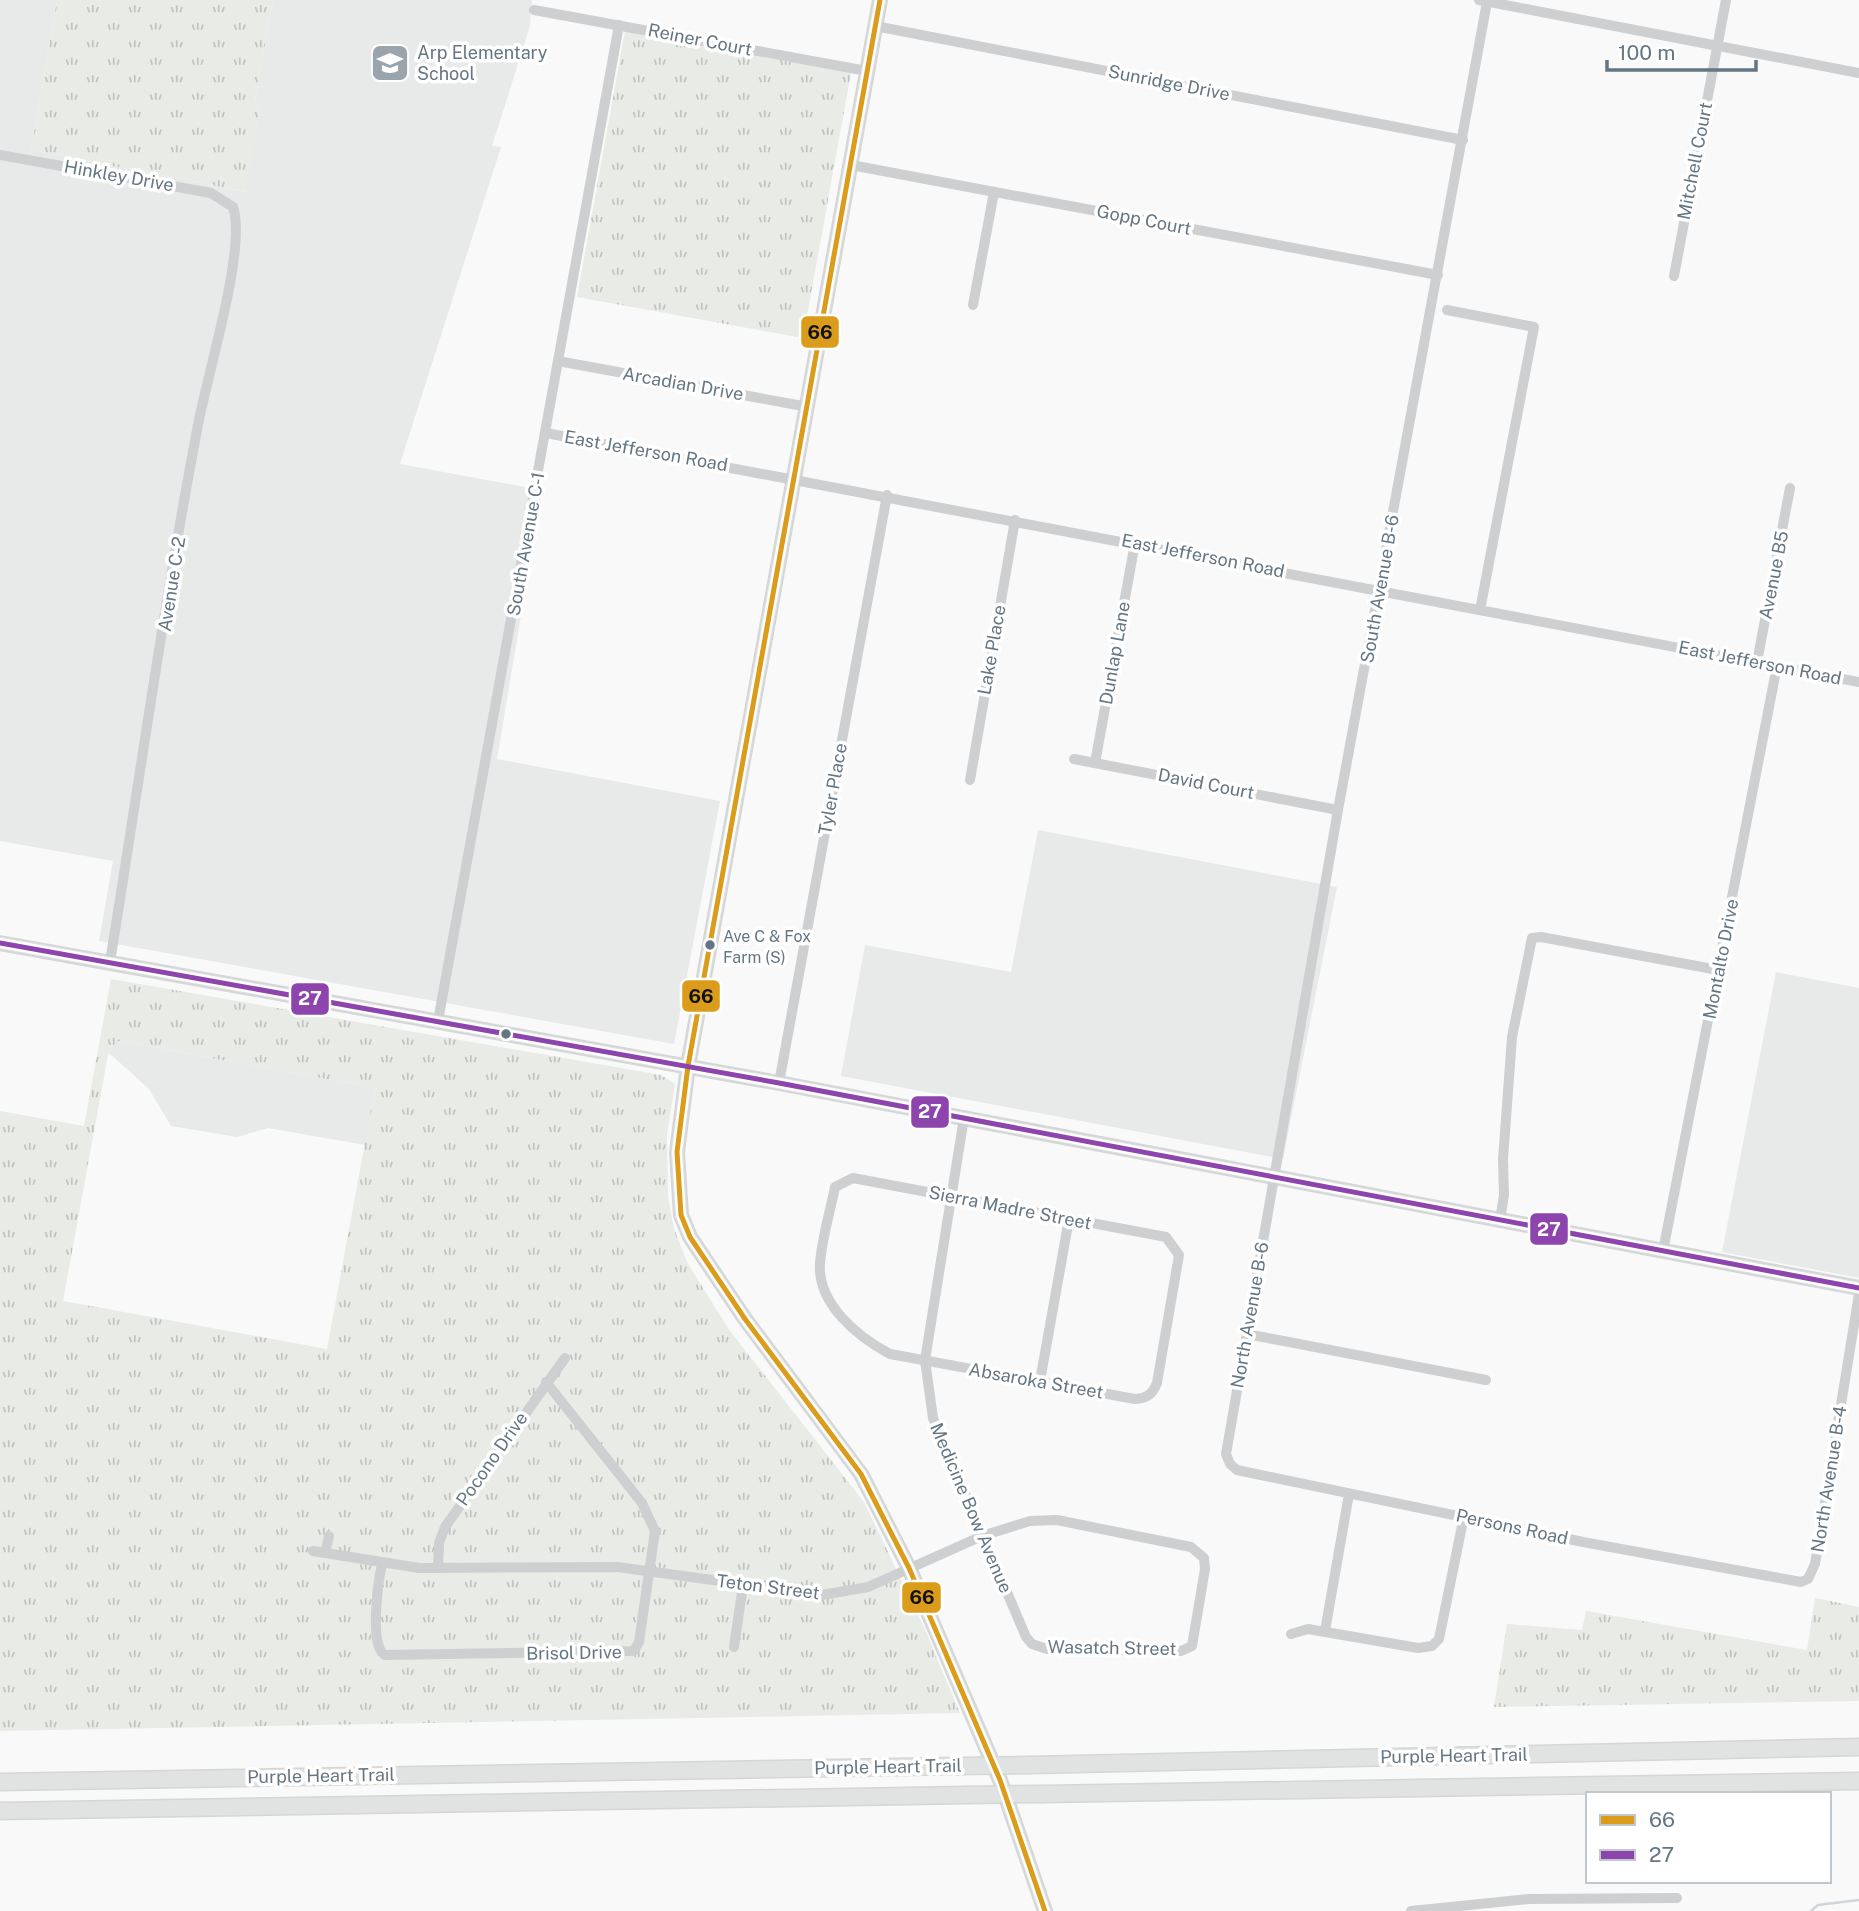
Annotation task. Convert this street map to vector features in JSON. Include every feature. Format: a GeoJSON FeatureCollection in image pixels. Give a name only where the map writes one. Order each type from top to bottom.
{"type":"FeatureCollection","features":[{"type":"Feature","properties":{"kind":"highway","name":"Purple Heart Trail"},"geometry":{"type":"LineString","coordinates":[[0,1782],[1030,1765],[1859,1747]]}},
{"type":"Feature","properties":{"kind":"highway","name":"Purple Heart Trail"},"geometry":{"type":"LineString","coordinates":[[0,1811],[1859,1783]]}},
{"type":"Feature","properties":{"kind":"main road"},"geometry":{"type":"LineString","coordinates":[[880,0],[688,1066],[677,1152],[681,1214],[690,1237],[745,1319],[861,1474],[909,1569],[1000,1780],[1045,1911]]}},
{"type":"Feature","properties":{"kind":"main road"},"geometry":{"type":"LineString","coordinates":[[0,943],[688,1066],[1859,1288]]}},
{"type":"Feature","properties":{"kind":"street","name":"Mitchell Court"},"geometry":{"type":"LineString","coordinates":[[1674,276],[1726,0]]}},
{"type":"Feature","properties":{"kind":"street"},"geometry":{"type":"LineString","coordinates":[[1483,1],[1859,73]]}},
{"type":"Feature","properties":{"kind":"street","name":"South Avenue B-6"},"geometry":{"type":"LineString","coordinates":[[1274,1177],[1338,810],[1463,140],[1483,1]]}},
{"type":"Feature","properties":{"kind":"street","name":"Reiner Court"},"geometry":{"type":"LineString","coordinates":[[534,10],[867,71]]}},
{"type":"Feature","properties":{"kind":"street","name":"South Avenue C-1"},"geometry":{"type":"LineString","coordinates":[[438,1021],[619,25]]}},
{"type":"Feature","properties":{"kind":"street","name":"Sunridge Drive"},"geometry":{"type":"LineString","coordinates":[[875,26],[1463,140]]}},
{"type":"Feature","properties":{"kind":"street","name":"Hinkley Drive"},"geometry":{"type":"LineString","coordinates":[[0,155],[211,193],[233,207]]}},
{"type":"Feature","properties":{"kind":"street","name":"Gopp Court"},"geometry":{"type":"LineString","coordinates":[[851,165],[1438,275]]}},
{"type":"Feature","properties":{"kind":"street"},"geometry":{"type":"LineString","coordinates":[[973,305],[994,192]]}},
{"type":"Feature","properties":{"kind":"street","name":"Avenue C-2"},"geometry":{"type":"LineString","coordinates":[[110,962],[198,424],[237,242],[237,220],[233,207]]}},
{"type":"Feature","properties":{"kind":"street"},"geometry":{"type":"LineString","coordinates":[[1447,310],[1534,327],[1480,610]]}},
{"type":"Feature","properties":{"kind":"street","name":"Arcadian Drive"},"geometry":{"type":"LineString","coordinates":[[558,361],[808,407]]}},
{"type":"Feature","properties":{"kind":"street","name":"East Jefferson Road"},"geometry":{"type":"LineString","coordinates":[[546,432],[1859,682]]}},
{"type":"Feature","properties":{"kind":"street","name":"Avenue B5"},"geometry":{"type":"LineString","coordinates":[[1757,662],[1790,488]]}},
{"type":"Feature","properties":{"kind":"street","name":"Tyler Place"},"geometry":{"type":"LineString","coordinates":[[779,1083],[887,495]]}},
{"type":"Feature","properties":{"kind":"street","name":"Lake Place"},"geometry":{"type":"LineString","coordinates":[[970,780],[1015,520]]}},
{"type":"Feature","properties":{"kind":"street","name":"Dunlap Lane"},"geometry":{"type":"LineString","coordinates":[[1095,763],[1135,543]]}},
{"type":"Feature","properties":{"kind":"street","name":"Montalto Drive"},"geometry":{"type":"LineString","coordinates":[[1663,1251],[1777,666]]}},
{"type":"Feature","properties":{"kind":"street","name":"David Court"},"geometry":{"type":"LineString","coordinates":[[1074,759],[1338,810]]}},
{"type":"Feature","properties":{"kind":"street"},"geometry":{"type":"LineString","coordinates":[[1500,1220],[1504,1195],[1503,1159],[1512,1037],[1532,938],[1542,937],[1718,971]]}},
{"type":"Feature","properties":{"kind":"street","name":"Medicine Bow Avenue"},"geometry":{"type":"LineString","coordinates":[[964,1118],[925,1360],[933,1418],[1026,1637],[1032,1644]]}},
{"type":"Feature","properties":{"kind":"street","name":"North Avenue B-6"},"geometry":{"type":"LineString","coordinates":[[1226,1454],[1274,1177]]}},
{"type":"Feature","properties":{"kind":"street","name":"Sierra Madre Street"},"geometry":{"type":"LineString","coordinates":[[853,1178],[1166,1237],[1179,1255],[1157,1383],[1147,1398]]}},
{"type":"Feature","properties":{"kind":"street","name":"Absaroka Street"},"geometry":{"type":"LineString","coordinates":[[853,1178],[835,1187],[820,1265],[823,1288],[851,1329],[890,1354],[1135,1399],[1147,1398]]}},
{"type":"Feature","properties":{"kind":"street"},"geometry":{"type":"LineString","coordinates":[[1040,1381],[1069,1219]]}},
{"type":"Feature","properties":{"kind":"street","name":"North Avenue B-4"},"geometry":{"type":"LineString","coordinates":[[1808,1579],[1815,1564],[1859,1294]]}},
{"type":"Feature","properties":{"kind":"street"},"geometry":{"type":"LineString","coordinates":[[1247,1334],[1486,1380]]}},
{"type":"Feature","properties":{"kind":"street","name":"Pocono Drive"},"geometry":{"type":"LineString","coordinates":[[438,1568],[439,1543],[445,1527],[565,1358]]}},
{"type":"Feature","properties":{"kind":"street","name":"Brisol Drive"},"geometry":{"type":"LineString","coordinates":[[382,1564],[377,1583],[377,1645],[378,1650],[385,1655],[630,1652],[639,1642],[655,1531],[649,1514],[546,1382]]}},
{"type":"Feature","properties":{"kind":"street","name":"Persons Road"},"geometry":{"type":"LineString","coordinates":[[1226,1454],[1237,1471],[1784,1581],[1808,1579]]}},
{"type":"Feature","properties":{"kind":"street"},"geometry":{"type":"LineString","coordinates":[[1325,1631],[1349,1494]]}},
{"type":"Feature","properties":{"kind":"street"},"geometry":{"type":"LineString","coordinates":[[1291,1634],[1308,1629],[1418,1648],[1432,1646],[1439,1640],[1464,1516]]}},
{"type":"Feature","properties":{"kind":"street","name":"Teton Street"},"geometry":{"type":"LineString","coordinates":[[329,1536],[319,1552],[382,1564],[438,1568],[599,1566],[822,1595],[868,1587],[982,1536],[1030,1521],[1057,1520],[1191,1547],[1204,1558],[1205,1569],[1192,1646]]}},
{"type":"Feature","properties":{"kind":"street"},"geometry":{"type":"LineString","coordinates":[[734,1647],[743,1585]]}},
{"type":"Feature","properties":{"kind":"street","name":"Wasatch Street"},"geometry":{"type":"LineString","coordinates":[[1032,1644],[1047,1649],[1181,1651],[1192,1646]]}},
{"type":"Feature","properties":{"kind":"street"},"geometry":{"type":"LineString","coordinates":[[1411,1911],[1529,1899],[1677,1898]]}},
{"type":"Feature","properties":{"kind":"shaded area"},"geometry":{"type":"Polygon","coordinates":[[[0,0],[57,0],[31,150],[246,192],[260,107],[255,101],[273,0],[532,0],[530,26],[492,146],[501,147],[400,464],[542,490],[497,759],[720,801],[674,1044],[99,941],[113,861],[0,841],[0,0]]]}},
{"type":"Feature","properties":{"kind":"shaded area"},"geometry":{"type":"Polygon","coordinates":[[[1038,830],[1337,887],[1283,1159],[841,1076],[865,945],[1011,972],[1038,830]]]}},
{"type":"Feature","properties":{"kind":"shaded area"},"geometry":{"type":"Polygon","coordinates":[[[1776,972],[1859,988],[1859,1278],[1722,1252],[1776,972]]]}},
{"type":"Feature","properties":{"kind":"shaded area"},"geometry":{"type":"Polygon","coordinates":[[[118,1041],[375,1088],[365,1145],[268,1128],[237,1137],[171,1126],[149,1089],[109,1053],[118,1041]]]}},
{"type":"Feature","properties":{"kind":"green space"},"geometry":{"type":"Polygon","coordinates":[[[57,0],[273,0],[255,100],[260,107],[247,192],[31,150],[57,0]]]}},
{"type":"Feature","properties":{"kind":"green space"},"geometry":{"type":"Polygon","coordinates":[[[625,31],[851,73],[803,338],[577,297],[625,31]]]}},
{"type":"Feature","properties":{"kind":"green space"},"geometry":{"type":"Polygon","coordinates":[[[111,979],[661,1075],[675,1084],[667,1135],[668,1196],[674,1229],[688,1264],[730,1331],[864,1502],[923,1625],[960,1713],[0,1731],[0,1111],[84,1126],[111,979]],[[118,1041],[108,1055],[63,1301],[327,1349],[375,1088],[118,1041]]]}},
{"type":"Feature","properties":{"kind":"green space"},"geometry":{"type":"Polygon","coordinates":[[[1815,1598],[1859,1607],[1859,1701],[1494,1707],[1507,1624],[1582,1630],[1586,1611],[1807,1650],[1815,1598]]]}},
{"type":"Feature","properties":{"kind":"waterway"},"geometry":{"type":"LineString","coordinates":[[1811,1911],[1818,1905],[1859,1900]]}},
{"type":"Feature","properties":{"kind":"transit line","name":"66"},"geometry":{"type":"LineString","coordinates":[[880,0],[688,1066],[677,1152],[681,1215],[690,1237],[745,1319],[861,1474],[909,1568],[1000,1780],[1045,1911]]}},
{"type":"Feature","properties":{"kind":"transit line","name":"27"},"geometry":{"type":"LineString","coordinates":[[0,943],[779,1083],[1859,1288]]}},
{"type":"Feature","properties":{"kind":"place","name":"Arp Elementary School"},"geometry":{"type":"Point","coordinates":[390,63]}},
{"type":"Feature","properties":{"kind":"place","name":"Ave C & Fox Farm (S)"},"geometry":{"type":"Point","coordinates":[710,945]}}]}
